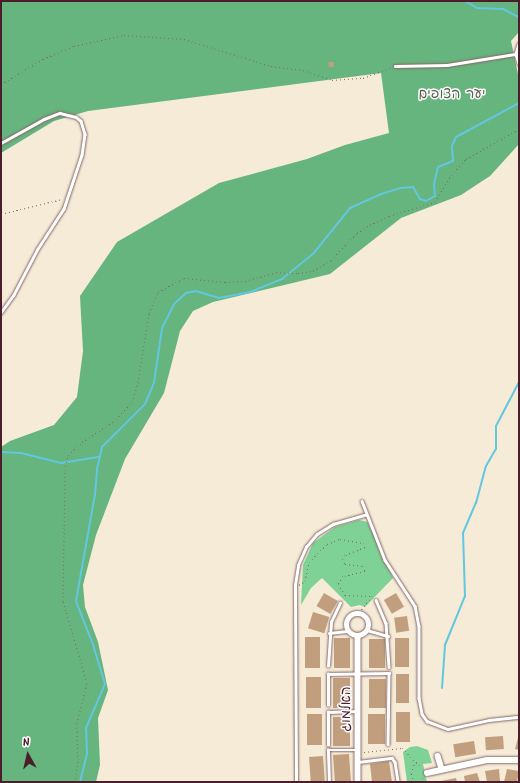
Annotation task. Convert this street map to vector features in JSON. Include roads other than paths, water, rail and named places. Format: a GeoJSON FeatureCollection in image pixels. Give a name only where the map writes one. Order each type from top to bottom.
{"type":"FeatureCollection","features":[{"type":"Feature","properties":{"kind":"street"},"geometry":{"type":"LineString","coordinates":[[358,614],[367,619],[367,630],[358,636],[349,631],[347,622],[351,616],[358,614]]}},
{"type":"Feature","properties":{"kind":"street","name":"האלמוג"},"geometry":{"type":"LineString","coordinates":[[358,636],[358,782]]}},
{"type":"Feature","properties":{"kind":"street"},"geometry":{"type":"LineString","coordinates":[[438,756],[442,769]]}},
{"type":"Feature","properties":{"kind":"street"},"geometry":{"type":"LineString","coordinates":[[427,773],[487,760],[519,760]]}},
{"type":"Feature","properties":{"kind":"lane"},"geometry":{"type":"LineString","coordinates":[[519,44],[516,54],[519,64]]}},
{"type":"Feature","properties":{"kind":"lane"},"geometry":{"type":"LineString","coordinates":[[395,66],[447,65],[516,54]]}},
{"type":"Feature","properties":{"kind":"lane"},"geometry":{"type":"LineString","coordinates":[[1,143],[52,115],[70,114],[76,117],[83,126],[84,143],[69,197],[14,295],[1,313]]}},
{"type":"Feature","properties":{"kind":"lane"},"geometry":{"type":"LineString","coordinates":[[362,501],[365,515],[385,560],[415,606],[419,626],[419,698],[422,714],[427,721],[448,730],[489,720],[519,717]]}},
{"type":"Feature","properties":{"kind":"lane"},"geometry":{"type":"LineString","coordinates":[[296,782],[295,585],[301,556],[317,534],[333,524],[365,515]]}},
{"type":"Feature","properties":{"kind":"lane"},"geometry":{"type":"LineString","coordinates":[[376,600],[384,615],[388,636],[389,667]]}},
{"type":"Feature","properties":{"kind":"lane"},"geometry":{"type":"LineString","coordinates":[[328,666],[329,633],[331,622],[340,603]]}},
{"type":"Feature","properties":{"kind":"lane"},"geometry":{"type":"LineString","coordinates":[[367,630],[388,636]]}},
{"type":"Feature","properties":{"kind":"lane"},"geometry":{"type":"LineString","coordinates":[[329,633],[349,631]]}},
{"type":"Feature","properties":{"kind":"lane"},"geometry":{"type":"LineString","coordinates":[[328,705],[328,674],[389,673],[388,744]]}},
{"type":"Feature","properties":{"kind":"lane"},"geometry":{"type":"LineString","coordinates":[[328,745],[328,712],[358,711]]}},
{"type":"Feature","properties":{"kind":"lane"},"geometry":{"type":"LineString","coordinates":[[329,782],[328,750],[357,750]]}},
{"type":"Feature","properties":{"kind":"lane"},"geometry":{"type":"LineString","coordinates":[[357,763],[392,758],[395,762],[398,782]]}},
{"type":"Feature","properties":{"kind":"waterway"},"geometry":{"type":"LineString","coordinates":[[465,1],[477,8],[503,9],[518,17]]}},
{"type":"Feature","properties":{"kind":"waterway"},"geometry":{"type":"LineString","coordinates":[[80,782],[87,753],[86,728],[105,684],[94,647],[76,601],[95,494],[97,469],[102,447],[145,404],[154,383],[162,328],[175,303],[186,293],[196,291],[219,298],[250,292],[282,279],[313,254],[350,208],[381,194],[401,188],[413,187],[420,199],[426,201],[435,196],[434,184],[438,167],[453,161],[452,146],[456,137],[519,103]]}},
{"type":"Feature","properties":{"kind":"waterway"},"geometry":{"type":"LineString","coordinates":[[442,688],[445,645],[465,596],[463,533],[476,503],[486,466],[496,449],[496,426],[519,382]]}},
{"type":"Feature","properties":{"kind":"waterway"},"geometry":{"type":"LineString","coordinates":[[1,452],[21,453],[61,463],[99,457]]}},
{"type":"Feature","properties":{"kind":"park label","name":"יער הצופים"},"geometry":{"type":"Point","coordinates":[452,94]}}]}
